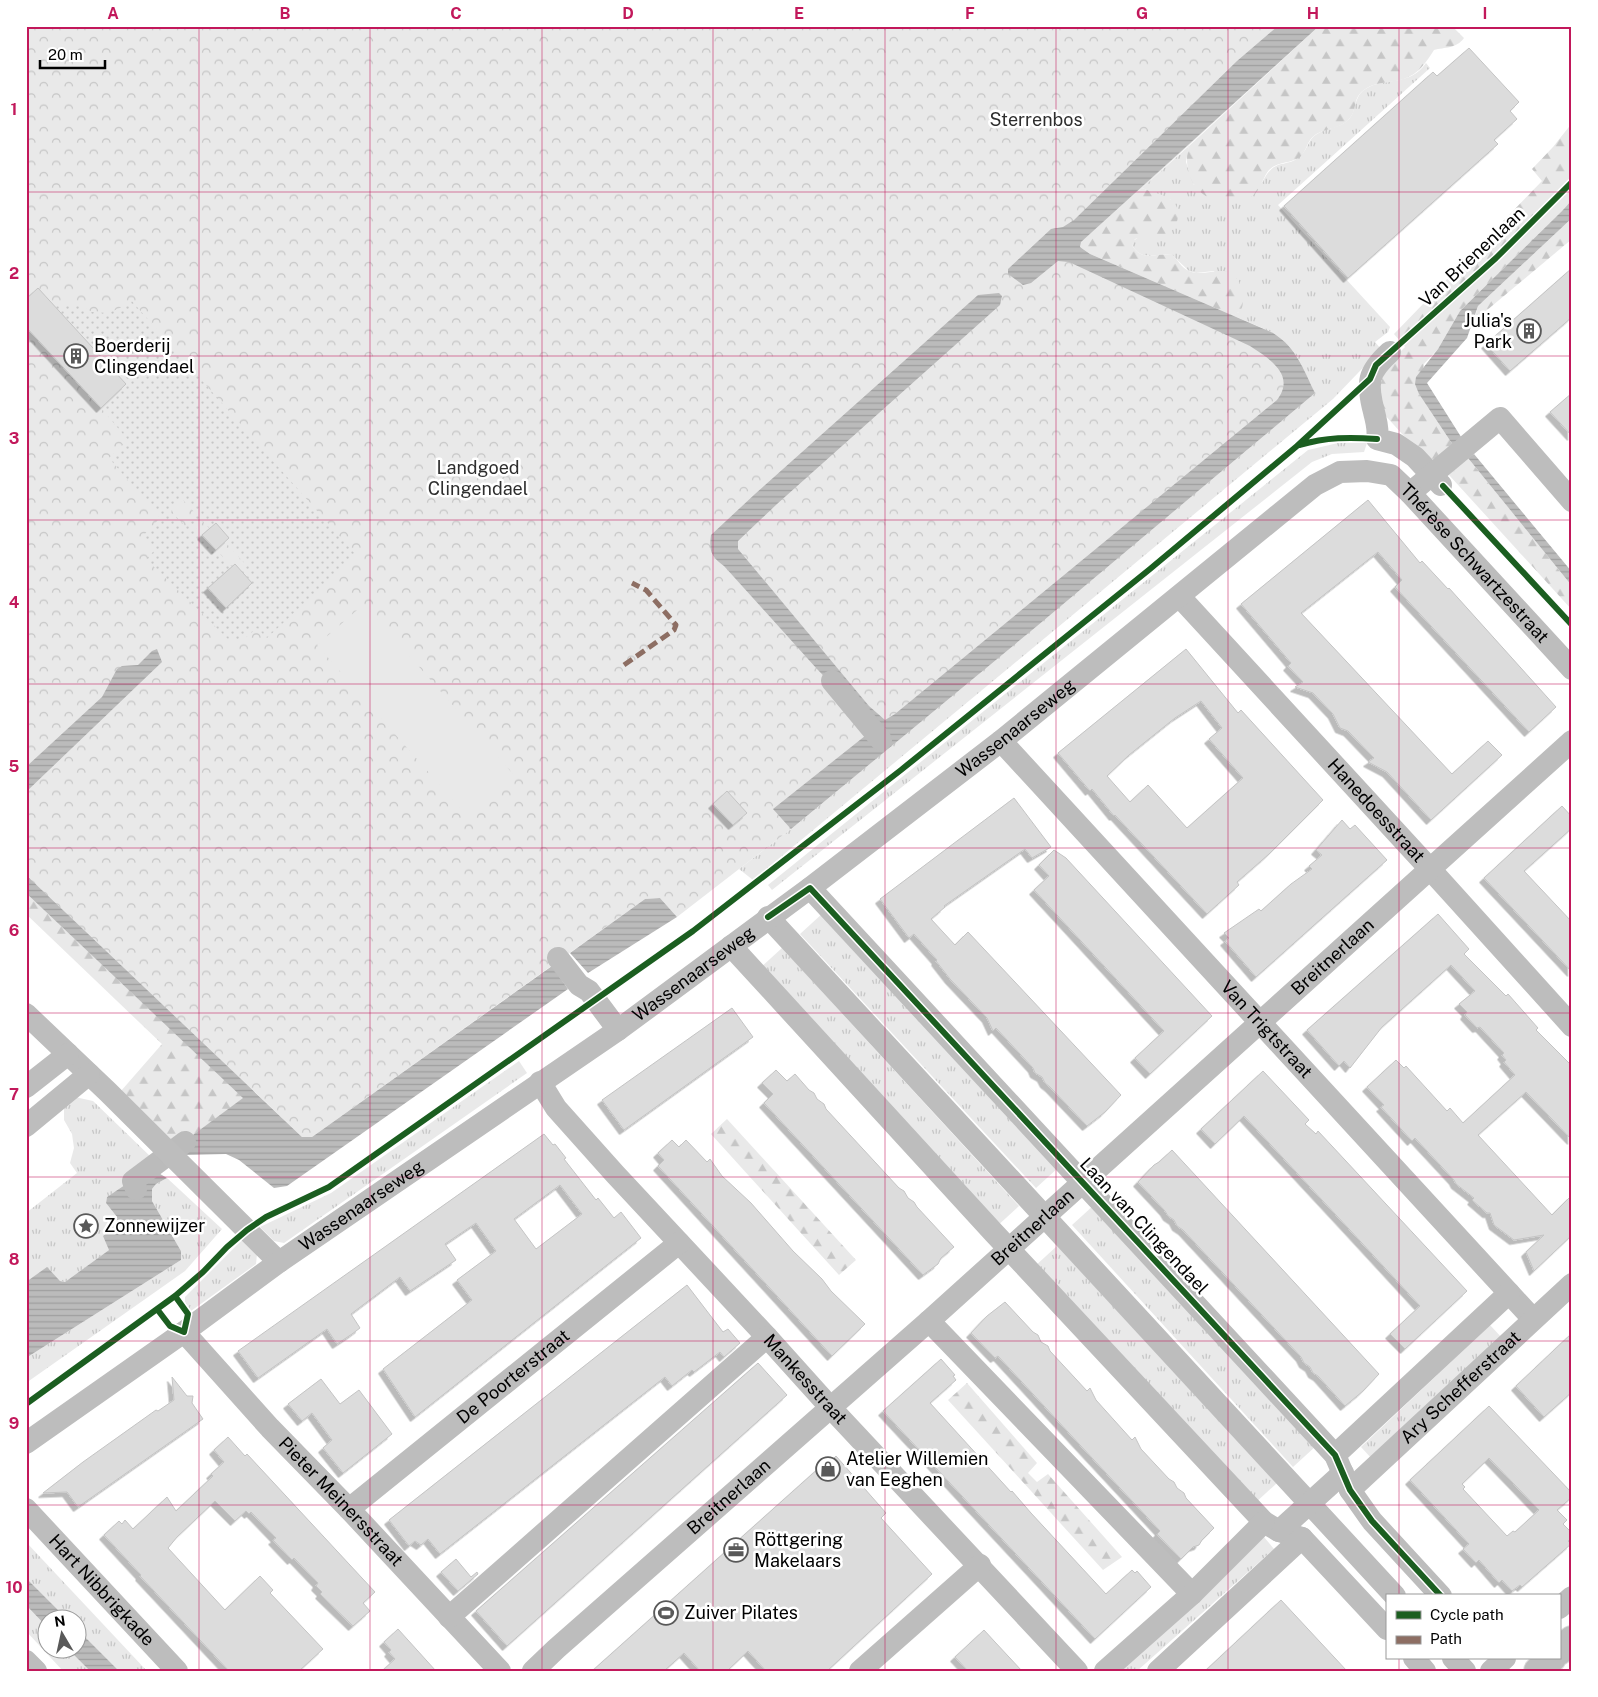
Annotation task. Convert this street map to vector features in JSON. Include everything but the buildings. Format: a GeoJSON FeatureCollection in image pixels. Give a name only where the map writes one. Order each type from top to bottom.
{"type":"FeatureCollection","features":[{"type":"Feature","properties":{"kind":"main road"},"geometry":{"type":"LineString","coordinates":[[1560,1650],[1572,1640]]}},
{"type":"Feature","properties":{"kind":"main road"},"geometry":{"type":"LineString","coordinates":[[1538,1671],[1550,1660]]}},
{"type":"Feature","properties":{"kind":"street"},"geometry":{"type":"LineString","coordinates":[[1367,471],[1378,430],[1371,401],[1370,379],[1376,365],[1390,352]]}},
{"type":"Feature","properties":{"kind":"street"},"geometry":{"type":"LineString","coordinates":[[1410,493],[1437,480],[1500,418],[1572,501]]}},
{"type":"Feature","properties":{"kind":"street"},"geometry":{"type":"LineString","coordinates":[[1377,439],[1396,444],[1415,457],[1437,480]]}},
{"type":"Feature","properties":{"kind":"street","name":"Thérèse Schwartzestraat"},"geometry":{"type":"LineString","coordinates":[[1367,471],[1390,475],[1410,493],[1571,667]]}},
{"type":"Feature","properties":{"kind":"street","name":"Wassenaarseweg"},"geometry":{"type":"LineString","coordinates":[[26,1443],[184,1332],[279,1262],[618,1030],[768,917],[810,888],[1001,741],[1180,597],[1315,485],[1340,472],[1367,471]]}},
{"type":"Feature","properties":{"kind":"street","name":"Hanedoesstraat"},"geometry":{"type":"LineString","coordinates":[[1180,597],[1572,1026]]}},
{"type":"Feature","properties":{"kind":"street","name":"Van Trigtstraat"},"geometry":{"type":"LineString","coordinates":[[1001,741],[1533,1320]]}},
{"type":"Feature","properties":{"kind":"street","name":"Breitnerlaan"},"geometry":{"type":"LineString","coordinates":[[533,1671],[928,1321],[1572,742]]}},
{"type":"Feature","properties":{"kind":"street","name":"Laan van Clingendael"},"geometry":{"type":"LineString","coordinates":[[810,888],[1083,1182],[1343,1473],[1372,1521],[1439,1594]]}},
{"type":"Feature","properties":{"kind":"street"},"geometry":{"type":"LineString","coordinates":[[768,917],[1393,1594]]}},
{"type":"Feature","properties":{"kind":"street"},"geometry":{"type":"LineString","coordinates":[[731,946],[1009,1248],[1272,1527],[1302,1538],[1386,1628]]}},
{"type":"Feature","properties":{"kind":"street"},"geometry":{"type":"LineString","coordinates":[[558,958],[579,984],[589,991],[618,1030]]}},
{"type":"Feature","properties":{"kind":"street"},"geometry":{"type":"LineString","coordinates":[[26,1014],[279,1262]]}},
{"type":"Feature","properties":{"kind":"street"},"geometry":{"type":"LineString","coordinates":[[26,1087],[68,1054]]}},
{"type":"Feature","properties":{"kind":"street"},"geometry":{"type":"LineString","coordinates":[[26,1126],[89,1074]]}},
{"type":"Feature","properties":{"kind":"street","name":"Mankesstraat"},"geometry":{"type":"LineString","coordinates":[[540,1082],[556,1108],[679,1243],[1077,1671]]}},
{"type":"Feature","properties":{"kind":"street","name":"De Poorterstraat"},"geometry":{"type":"LineString","coordinates":[[349,1509],[679,1243]]}},
{"type":"Feature","properties":{"kind":"street","name":"Ary Schefferstraat"},"geometry":{"type":"LineString","coordinates":[[1105,1671],[1192,1594],[1272,1527],[1310,1503],[1343,1473],[1533,1320],[1572,1284]]}},
{"type":"Feature","properties":{"kind":"street","name":"Ary Schefferstraat"},"geometry":{"type":"LineString","coordinates":[[1343,1473],[1510,1294]]}},
{"type":"Feature","properties":{"kind":"street"},"geometry":{"type":"LineString","coordinates":[[928,1321],[1192,1594]]}},
{"type":"Feature","properties":{"kind":"street","name":"Pieter Meinersstraat"},"geometry":{"type":"LineString","coordinates":[[184,1332],[270,1428],[349,1509],[500,1671]]}},
{"type":"Feature","properties":{"kind":"street"},"geometry":{"type":"LineString","coordinates":[[449,1617],[767,1337]]}},
{"type":"Feature","properties":{"kind":"street","name":"Hart Nibbrigkade"},"geometry":{"type":"LineString","coordinates":[[26,1509],[177,1671]]}},
{"type":"Feature","properties":{"kind":"street"},"geometry":{"type":"LineString","coordinates":[[1158,1671],[1302,1538]]}},
{"type":"Feature","properties":{"kind":"street"},"geometry":{"type":"LineString","coordinates":[[860,1671],[980,1566]]}},
{"type":"Feature","properties":{"kind":"street"},"geometry":{"type":"LineString","coordinates":[[1560,1607],[1572,1597]]}},
{"type":"Feature","properties":{"kind":"street"},"geometry":{"type":"LineString","coordinates":[[26,1660],[36,1671]]}},
{"type":"Feature","properties":{"kind":"street"},"geometry":{"type":"LineString","coordinates":[[1416,1660],[1425,1671]]}},
{"type":"Feature","properties":{"kind":"street"},"geometry":{"type":"LineString","coordinates":[[1455,1660],[1465,1671]]}},
{"type":"Feature","properties":{"kind":"green space","name":"Landgoed Clingendael"},"geometry":{"type":"Polygon","coordinates":[[[26,26],[1319,26],[1080,245],[1081,249],[1090,254],[1273,333],[1294,352],[1315,393],[791,829],[677,917],[660,898],[645,899],[312,1137],[302,1137],[254,1091],[26,893],[26,26]]]}},
{"type":"Feature","properties":{"kind":"green space"},"geometry":{"type":"Polygon","coordinates":[[[1319,26],[1452,26],[1464,38],[1454,46],[1434,50],[1421,68],[1411,76],[1398,81],[1373,85],[1364,90],[1356,100],[1352,115],[1346,122],[1315,135],[1300,157],[1269,170],[1258,190],[1251,197],[1235,203],[1226,203],[1208,198],[1195,186],[1190,177],[1187,161],[1189,146],[1319,26]]]}},
{"type":"Feature","properties":{"kind":"green space"},"geometry":{"type":"Polygon","coordinates":[[[1426,63],[1430,68],[1278,205],[1390,327],[1388,332],[1375,342],[1381,349],[1333,399],[753,880],[739,869],[791,829],[1247,450],[1304,371],[1291,349],[1283,341],[1265,329],[1231,315],[1239,312],[1214,271],[1196,273],[1189,271],[1172,255],[1150,256],[1140,254],[1136,250],[1132,245],[1133,241],[1139,237],[1171,200],[1142,188],[1189,146],[1186,162],[1194,185],[1262,183],[1267,174],[1276,166],[1291,162],[1301,155],[1314,136],[1341,125],[1348,120],[1353,113],[1358,97],[1364,90],[1379,83],[1412,76],[1426,63]]]}},
{"type":"Feature","properties":{"kind":"green space"},"geometry":{"type":"Polygon","coordinates":[[[1572,123],[1572,200],[1460,311],[1438,349],[1424,364],[1419,394],[1455,448],[1432,467],[1374,403],[1387,365],[1405,347],[1394,334],[1542,181],[1532,169],[1572,123]]]}},
{"type":"Feature","properties":{"kind":"green space"},"geometry":{"type":"Polygon","coordinates":[[[1142,188],[1169,198],[1178,209],[1178,220],[1168,233],[1160,236],[1135,239],[1132,245],[1140,254],[1150,256],[1172,255],[1186,270],[1196,273],[1228,272],[1239,282],[1242,291],[1243,304],[1238,312],[1231,315],[1090,254],[1080,247],[1081,242],[1142,188]]]}},
{"type":"Feature","properties":{"kind":"green space"},"geometry":{"type":"Polygon","coordinates":[[[1572,218],[1572,239],[1474,321],[1478,306],[1572,218]]]}},
{"type":"Feature","properties":{"kind":"green space"},"geometry":{"type":"Polygon","coordinates":[[[130,299],[356,555],[267,638],[257,628],[243,640],[229,640],[146,559],[154,551],[141,538],[160,518],[109,458],[128,440],[101,408],[126,384],[53,305],[82,306],[92,312],[108,313],[120,308],[130,299]],[[183,500],[171,511],[185,526],[197,515],[183,500]],[[202,521],[195,527],[232,567],[212,585],[218,593],[215,596],[226,608],[252,583],[241,571],[247,566],[225,542],[229,538],[216,524],[210,529],[202,521]]]}},
{"type":"Feature","properties":{"kind":"green space"},"geometry":{"type":"Polygon","coordinates":[[[1338,443],[1367,443],[1364,452],[1332,454],[1312,462],[772,890],[768,885],[1308,450],[1338,443]]]}},
{"type":"Feature","properties":{"kind":"green space"},"geometry":{"type":"Polygon","coordinates":[[[1468,458],[1572,586],[1572,610],[1449,475],[1468,458]]]}},
{"type":"Feature","properties":{"kind":"green space"},"geometry":{"type":"Polygon","coordinates":[[[364,604],[513,774],[466,815],[317,645],[364,604]]]}},
{"type":"Feature","properties":{"kind":"green space"},"geometry":{"type":"Polygon","coordinates":[[[26,893],[244,1098],[178,1146],[121,1091],[162,1044],[26,914],[26,893]]]}},
{"type":"Feature","properties":{"kind":"green space"},"geometry":{"type":"Polygon","coordinates":[[[823,913],[1059,1167],[1036,1188],[800,934],[823,913]]]}},
{"type":"Feature","properties":{"kind":"green space"},"geometry":{"type":"Polygon","coordinates":[[[782,948],[1019,1206],[995,1228],[758,970],[782,948]]]}},
{"type":"Feature","properties":{"kind":"green space"},"geometry":{"type":"Polygon","coordinates":[[[519,1061],[527,1073],[284,1243],[274,1241],[260,1227],[331,1193],[519,1061]]]}},
{"type":"Feature","properties":{"kind":"green space"},"geometry":{"type":"Polygon","coordinates":[[[75,1097],[93,1101],[152,1158],[150,1168],[107,1197],[106,1203],[117,1217],[109,1250],[65,1282],[60,1281],[47,1268],[26,1282],[26,1213],[77,1173],[70,1163],[74,1148],[72,1134],[64,1120],[64,1108],[75,1097]]]}},
{"type":"Feature","properties":{"kind":"green space"},"geometry":{"type":"Polygon","coordinates":[[[727,1119],[856,1260],[839,1275],[711,1134],[727,1119]]]}},
{"type":"Feature","properties":{"kind":"green space"},"geometry":{"type":"Polygon","coordinates":[[[167,1178],[222,1229],[185,1271],[26,1383],[26,1358],[181,1260],[181,1251],[152,1201],[152,1189],[156,1184],[167,1178]]]}},
{"type":"Feature","properties":{"kind":"green space"},"geometry":{"type":"Polygon","coordinates":[[[1094,1205],[1316,1446],[1293,1467],[1072,1225],[1094,1205]]]}},
{"type":"Feature","properties":{"kind":"green space"},"geometry":{"type":"Polygon","coordinates":[[[242,1240],[257,1254],[256,1264],[191,1311],[185,1302],[185,1297],[242,1240]]]}},
{"type":"Feature","properties":{"kind":"green space"},"geometry":{"type":"Polygon","coordinates":[[[1057,1246],[1277,1483],[1254,1504],[1034,1267],[1057,1246]]]}},
{"type":"Feature","properties":{"kind":"green space"},"geometry":{"type":"Polygon","coordinates":[[[1490,1325],[1503,1339],[1372,1459],[1361,1447],[1490,1325]]]}},
{"type":"Feature","properties":{"kind":"green space"},"geometry":{"type":"Polygon","coordinates":[[[967,1383],[1037,1463],[1028,1473],[1037,1482],[1048,1474],[1122,1557],[1103,1570],[948,1400],[967,1383]]]}},
{"type":"Feature","properties":{"kind":"green space"},"geometry":{"type":"Polygon","coordinates":[[[1264,1537],[1274,1549],[1137,1671],[1114,1671],[1264,1537]]]}},
{"type":"Feature","properties":{"kind":"green space"},"geometry":{"type":"Polygon","coordinates":[[[26,1542],[147,1671],[119,1671],[88,1640],[88,1610],[58,1610],[26,1578],[26,1542]]]}},
{"type":"Feature","properties":{"kind":"green space"},"geometry":{"type":"Polygon","coordinates":[[[26,1605],[38,1618],[38,1644],[26,1631],[26,1605]]]}},
{"type":"Feature","properties":{"kind":"green space"},"geometry":{"type":"Polygon","coordinates":[[[53,1660],[79,1660],[90,1671],[63,1671],[53,1660]]]}},
{"type":"Feature","properties":{"kind":"shaded area"},"geometry":{"type":"Polygon","coordinates":[[[1278,26],[1319,26],[1081,242],[1080,247],[1090,254],[1273,333],[1294,352],[1315,393],[791,829],[773,809],[870,732],[870,724],[716,559],[710,546],[711,535],[978,295],[999,293],[1002,296],[1000,305],[738,541],[738,549],[869,706],[885,720],[895,714],[1277,400],[1284,383],[1282,375],[1272,362],[1250,346],[1069,262],[1058,261],[1031,283],[1023,285],[1008,274],[1008,269],[1051,229],[1063,227],[1074,220],[1237,61],[1278,26]]]}},
{"type":"Feature","properties":{"kind":"shaded area"},"geometry":{"type":"Polygon","coordinates":[[[1572,200],[1572,218],[1478,306],[1467,338],[1427,383],[1463,440],[1455,448],[1419,394],[1415,384],[1416,377],[1438,349],[1460,311],[1572,200]]]}},
{"type":"Feature","properties":{"kind":"shaded area"},"geometry":{"type":"Polygon","coordinates":[[[1474,454],[1572,572],[1572,586],[1468,458],[1474,454]]]}},
{"type":"Feature","properties":{"kind":"shaded area"},"geometry":{"type":"Polygon","coordinates":[[[157,649],[162,662],[26,792],[26,767],[102,697],[117,669],[122,666],[138,665],[152,651],[157,649]]]}},
{"type":"Feature","properties":{"kind":"shaded area"},"geometry":{"type":"Polygon","coordinates":[[[26,875],[302,1137],[312,1137],[552,966],[568,989],[287,1186],[274,1188],[239,1160],[226,1154],[186,1155],[178,1146],[243,1098],[26,893],[26,875]]]}},
{"type":"Feature","properties":{"kind":"shaded area"},"geometry":{"type":"Polygon","coordinates":[[[660,898],[677,917],[588,973],[570,953],[645,899],[660,898]]]}},
{"type":"Feature","properties":{"kind":"shaded area"},"geometry":{"type":"Polygon","coordinates":[[[150,1168],[167,1178],[156,1184],[152,1189],[152,1201],[181,1251],[181,1260],[26,1358],[26,1282],[47,1267],[60,1281],[65,1282],[109,1250],[103,1236],[116,1226],[117,1217],[106,1203],[107,1197],[150,1168]]]}},
{"type":"Feature","properties":{"kind":"shaded area"},"geometry":{"type":"Polygon","coordinates":[[[26,1578],[58,1610],[38,1610],[38,1618],[26,1605],[26,1578]]]}},
{"type":"Feature","properties":{"kind":"shaded area"},"geometry":{"type":"Polygon","coordinates":[[[88,1640],[119,1671],[90,1671],[79,1660],[88,1660],[88,1640]]]}},
{"type":"Feature","properties":{"kind":"waterway"},"geometry":{"type":"LineString","coordinates":[[832,681],[881,740]]}},
{"type":"Feature","properties":{"kind":"waterway"},"geometry":{"type":"LineString","coordinates":[[136,1189],[133,1181],[185,1142]]}},
{"type":"Feature","properties":{"kind":"marked path"},"geometry":{"type":"LineString","coordinates":[[624,665],[674,630],[676,625],[646,590],[632,583]]}},
{"type":"Feature","properties":{"kind":"cycle path","name":"Van Brienenlaan"},"geometry":{"type":"LineString","coordinates":[[26,1404],[175,1296],[247,1230],[266,1217],[329,1187],[693,931],[901,770],[1150,569],[1297,446],[1370,379],[1376,365],[1496,258],[1572,182]]}},
{"type":"Feature","properties":{"kind":"cycle path"},"geometry":{"type":"LineString","coordinates":[[1300,445],[1338,438],[1377,439]]}},
{"type":"Feature","properties":{"kind":"cycle path"},"geometry":{"type":"LineString","coordinates":[[1443,486],[1572,625]]}},
{"type":"Feature","properties":{"kind":"cycle path"},"geometry":{"type":"LineString","coordinates":[[768,917],[810,888],[1335,1455],[1350,1490],[1372,1521],[1439,1594]]}},
{"type":"Feature","properties":{"kind":"cycle path"},"geometry":{"type":"LineString","coordinates":[[157,1309],[170,1326],[184,1332],[188,1314],[175,1296]]}},
{"type":"Feature","properties":{"kind":"place","name":"Julia's Park"},"geometry":{"type":"Point","coordinates":[1529,331]}},
{"type":"Feature","properties":{"kind":"place","name":"Boerderij Clingendael"},"geometry":{"type":"Point","coordinates":[76,356]}},
{"type":"Feature","properties":{"kind":"place","name":"Zonnewijzer"},"geometry":{"type":"Point","coordinates":[86,1226]}},
{"type":"Feature","properties":{"kind":"place","name":"Atelier Willemien van Eeghen"},"geometry":{"type":"Point","coordinates":[828,1469]}},
{"type":"Feature","properties":{"kind":"place","name":"Röttgering Makelaars"},"geometry":{"type":"Point","coordinates":[736,1550]}},
{"type":"Feature","properties":{"kind":"place","name":"Zuiver Pilates"},"geometry":{"type":"Point","coordinates":[666,1613]}},
{"type":"Feature","properties":{"kind":"park label","name":"Sterrenbos"},"geometry":{"type":"Point","coordinates":[1036,120]}}]}
